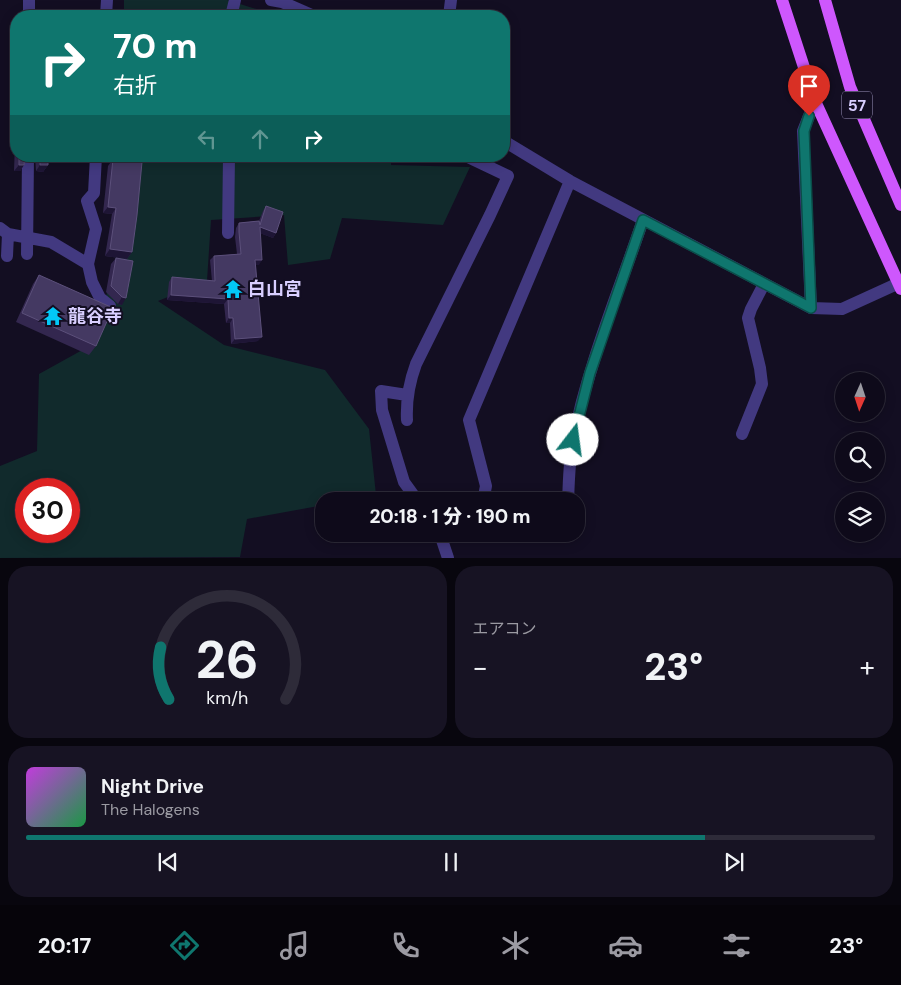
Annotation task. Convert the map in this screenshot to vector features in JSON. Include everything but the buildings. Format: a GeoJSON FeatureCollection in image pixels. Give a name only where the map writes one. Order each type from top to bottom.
{"type":"FeatureCollection","features":[{"type":"Feature","properties":{"kind":"main road","name":"57"},"geometry":{"type":"LineString","coordinates":[[782,0],[815,101],[900,286]]}},
{"type":"Feature","properties":{"kind":"main road","name":"57"},"geometry":{"type":"LineString","coordinates":[[825,0],[850,87],[901,205]]}},
{"type":"Feature","properties":{"kind":"street"},"geometry":{"type":"LineString","coordinates":[[271,0],[282,2],[300,10]]}},
{"type":"Feature","properties":{"kind":"street"},"geometry":{"type":"LineString","coordinates":[[811,308],[804,131],[815,101]]}},
{"type":"Feature","properties":{"kind":"street"},"geometry":{"type":"LineString","coordinates":[[510,145],[570,181],[811,308],[842,309],[900,286]]}},
{"type":"Feature","properties":{"kind":"street"},"geometry":{"type":"LineString","coordinates":[[27,254],[28,162]]}},
{"type":"Feature","properties":{"kind":"street"},"geometry":{"type":"LineString","coordinates":[[96,162],[94,194],[87,201],[96,229],[88,264],[92,282],[100,298],[110,306]]}},
{"type":"Feature","properties":{"kind":"street"},"geometry":{"type":"LineString","coordinates":[[228,162],[228,234]]}},
{"type":"Feature","properties":{"kind":"street"},"geometry":{"type":"LineString","coordinates":[[407,420],[408,386],[416,364],[508,176],[479,162]]}},
{"type":"Feature","properties":{"kind":"street"},"geometry":{"type":"LineString","coordinates":[[485,492],[486,486],[468,420],[570,181]]}},
{"type":"Feature","properties":{"kind":"street"},"geometry":{"type":"LineString","coordinates":[[568,492],[573,440],[590,373],[643,220]]}},
{"type":"Feature","properties":{"kind":"street"},"geometry":{"type":"LineString","coordinates":[[7,256],[4,231],[27,238],[51,242],[88,264]]}},
{"type":"Feature","properties":{"kind":"street"},"geometry":{"type":"LineString","coordinates":[[742,434],[762,384],[748,318],[764,284]]}},
{"type":"Feature","properties":{"kind":"street"},"geometry":{"type":"LineString","coordinates":[[408,395],[380,391],[382,410],[404,482],[411,492]]}},
{"type":"Feature","properties":{"kind":"street"},"geometry":{"type":"LineString","coordinates":[[443,542],[448,558]]}},
{"type":"Feature","properties":{"kind":"green space"},"geometry":{"type":"Polygon","coordinates":[[[124,0],[227,0],[260,10],[124,10],[124,0]]]}},
{"type":"Feature","properties":{"kind":"green space"},"geometry":{"type":"Polygon","coordinates":[[[120,162],[391,162],[391,165],[470,167],[443,225],[342,218],[330,259],[288,265],[284,215],[211,220],[207,281],[158,301],[224,345],[325,370],[369,429],[376,492],[315,492],[315,507],[247,519],[240,557],[0,558],[0,466],[37,451],[39,374],[95,343],[117,251],[120,162]]]}},
{"type":"Feature","properties":{"kind":"place","name":"白山宮"},"geometry":{"type":"Point","coordinates":[233,289]}},
{"type":"Feature","properties":{"kind":"place","name":"龍谷寺"},"geometry":{"type":"Point","coordinates":[53,316]}},
{"type":"Feature","properties":{"kind":"route"},"geometry":{"type":"LineString","coordinates":[[573,440],[590,373],[643,220],[794,301],[811,308],[804,131],[809,116]]}}]}
